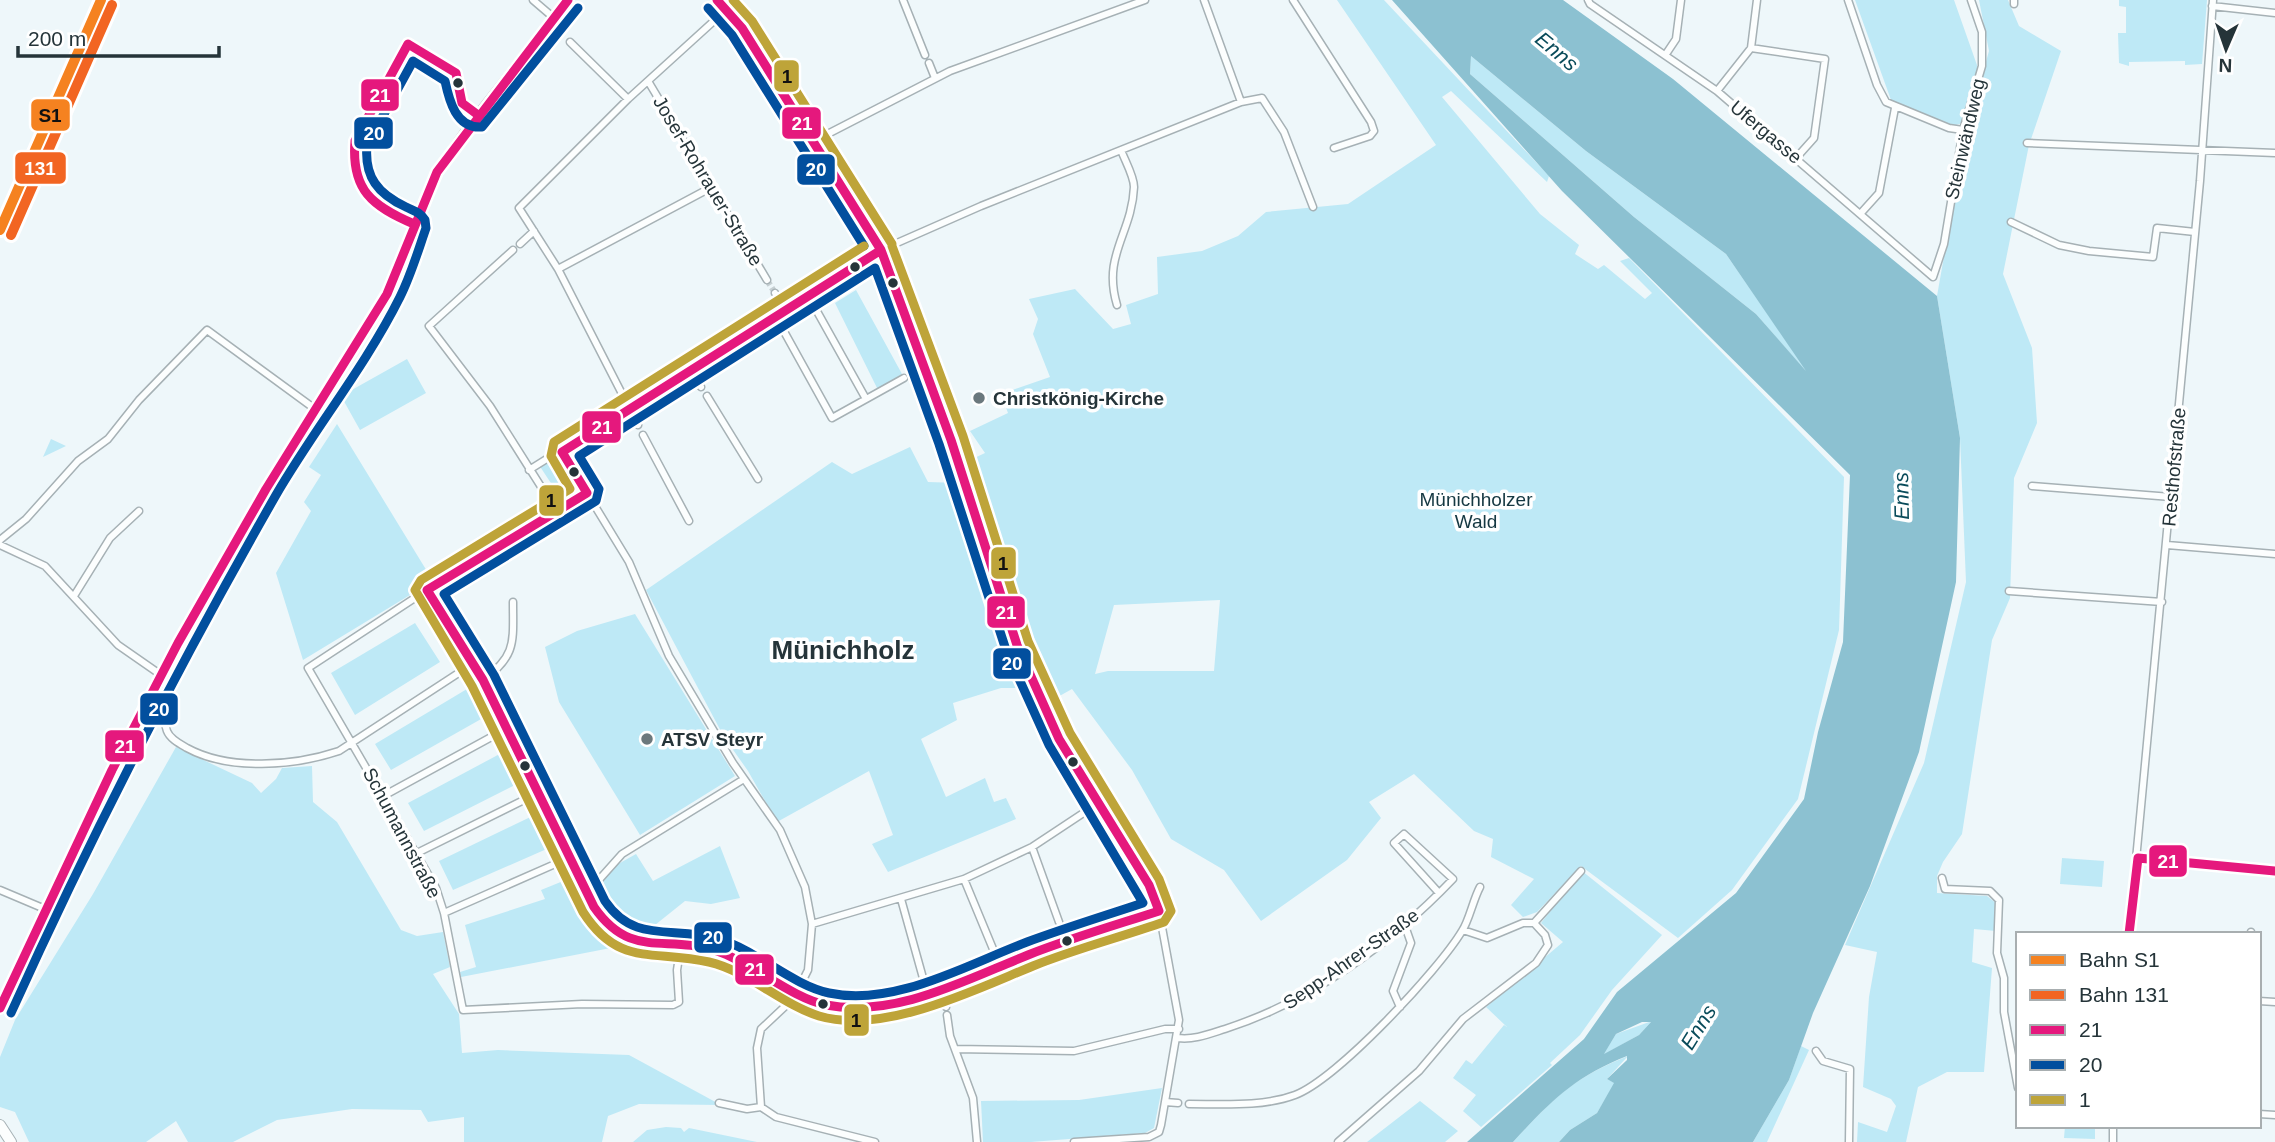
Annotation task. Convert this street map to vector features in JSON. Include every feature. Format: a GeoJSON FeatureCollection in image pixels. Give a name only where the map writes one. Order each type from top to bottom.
{"type":"FeatureCollection","features":[{"type":"Feature","properties":{"kind":"main road"},"geometry":{"type":"LineString","coordinates":[[0,1008],[45,909],[162,675],[266,489],[387,294],[437,172],[568,0]]}},
{"type":"Feature","properties":{"kind":"main road"},"geometry":{"type":"LineString","coordinates":[[0,1125],[11,1142]]}},
{"type":"Feature","properties":{"kind":"street"},"geometry":{"type":"LineString","coordinates":[[533,0],[554,18]]}},
{"type":"Feature","properties":{"kind":"street"},"geometry":{"type":"LineString","coordinates":[[717,0],[742,28],[881,250],[951,440],[1017,645],[1059,740],[1149,885],[1159,911],[1177,993],[1179,1029],[1161,1125],[1154,1135],[1074,1142]]}},
{"type":"Feature","properties":{"kind":"street"},"geometry":{"type":"LineString","coordinates":[[638,425],[558,269],[519,208],[628,99],[737,0]]}},
{"type":"Feature","properties":{"kind":"street"},"geometry":{"type":"LineString","coordinates":[[902,0],[925,55]]}},
{"type":"Feature","properties":{"kind":"street"},"geometry":{"type":"LineString","coordinates":[[814,141],[935,78],[1145,0]]}},
{"type":"Feature","properties":{"kind":"street"},"geometry":{"type":"LineString","coordinates":[[1204,0],[1241,102]]}},
{"type":"Feature","properties":{"kind":"street"},"geometry":{"type":"LineString","coordinates":[[1293,0],[1371,122],[1374,131],[1370,136],[1334,148]]}},
{"type":"Feature","properties":{"kind":"street"},"geometry":{"type":"LineString","coordinates":[[1666,54],[1676,39],[1681,0]]}},
{"type":"Feature","properties":{"kind":"street"},"geometry":{"type":"LineString","coordinates":[[1717,91],[1751,48],[1757,0]]}},
{"type":"Feature","properties":{"kind":"street"},"geometry":{"type":"LineString","coordinates":[[1848,0],[1877,85],[1886,102],[1895,108],[1949,128],[1963,130]]}},
{"type":"Feature","properties":{"kind":"street","name":"Steinwändweg"},"geometry":{"type":"LineString","coordinates":[[1933,277],[1944,244],[1963,130],[1982,66],[1982,32],[1971,0]]}},
{"type":"Feature","properties":{"kind":"street","name":"Ufergasse"},"geometry":{"type":"LineString","coordinates":[[1588,1],[1717,91],[1797,157],[1933,277]]}},
{"type":"Feature","properties":{"kind":"street"},"geometry":{"type":"LineString","coordinates":[[2212,3],[2275,13]]}},
{"type":"Feature","properties":{"kind":"street","name":"Resthofstraße"},"geometry":{"type":"LineString","coordinates":[[2129,932],[2203,149],[2212,3]]}},
{"type":"Feature","properties":{"kind":"street"},"geometry":{"type":"LineString","coordinates":[[570,43],[628,99]]}},
{"type":"Feature","properties":{"kind":"street"},"geometry":{"type":"LineString","coordinates":[[1751,48],[1825,59],[1814,138],[1797,157]]}},
{"type":"Feature","properties":{"kind":"street"},"geometry":{"type":"LineString","coordinates":[[929,63],[935,78]]}},
{"type":"Feature","properties":{"kind":"street","name":"Josef-Rohrauer-Straße"},"geometry":{"type":"LineString","coordinates":[[648,81],[767,280]]}},
{"type":"Feature","properties":{"kind":"street"},"geometry":{"type":"LineString","coordinates":[[529,470],[562,452],[881,250],[1241,102],[1262,98],[1284,132],[1312,206]]}},
{"type":"Feature","properties":{"kind":"street"},"geometry":{"type":"LineString","coordinates":[[1861,213],[1880,193],[1895,108]]}},
{"type":"Feature","properties":{"kind":"street"},"geometry":{"type":"LineString","coordinates":[[2028,143],[2275,153]]}},
{"type":"Feature","properties":{"kind":"street"},"geometry":{"type":"LineString","coordinates":[[1117,305],[1111,285],[1113,259],[1126,224],[1134,185],[1121,150]]}},
{"type":"Feature","properties":{"kind":"street"},"geometry":{"type":"LineString","coordinates":[[558,269],[712,187]]}},
{"type":"Feature","properties":{"kind":"street"},"geometry":{"type":"LineString","coordinates":[[2011,222],[2059,245],[2153,257],[2157,228],[2195,232]]}},
{"type":"Feature","properties":{"kind":"street"},"geometry":{"type":"LineString","coordinates":[[520,244],[534,232]]}},
{"type":"Feature","properties":{"kind":"street"},"geometry":{"type":"LineString","coordinates":[[513,250],[429,326],[490,406],[557,512]]}},
{"type":"Feature","properties":{"kind":"street"},"geometry":{"type":"LineString","coordinates":[[775,293],[786,311]]}},
{"type":"Feature","properties":{"kind":"street"},"geometry":{"type":"LineString","coordinates":[[809,297],[866,399]]}},
{"type":"Feature","properties":{"kind":"street"},"geometry":{"type":"LineString","coordinates":[[776,317],[832,418],[904,378]]}},
{"type":"Feature","properties":{"kind":"street"},"geometry":{"type":"LineString","coordinates":[[315,409],[210,330],[139,400],[108,439],[78,461],[26,519],[0,542],[45,566],[118,645],[162,675],[167,687],[167,731],[189,749],[217,761],[250,765],[339,751],[457,674]]}},
{"type":"Feature","properties":{"kind":"street"},"geometry":{"type":"LineString","coordinates":[[914,372],[925,366]]}},
{"type":"Feature","properties":{"kind":"street"},"geometry":{"type":"LineString","coordinates":[[690,371],[701,387]]}},
{"type":"Feature","properties":{"kind":"street"},"geometry":{"type":"LineString","coordinates":[[707,397],[758,479]]}},
{"type":"Feature","properties":{"kind":"street"},"geometry":{"type":"LineString","coordinates":[[643,435],[689,521]]}},
{"type":"Feature","properties":{"kind":"street"},"geometry":{"type":"LineString","coordinates":[[562,452],[629,562],[669,656],[788,845],[805,887],[811,924],[808,970],[798,993],[765,1022],[758,1038],[761,1107]]}},
{"type":"Feature","properties":{"kind":"street"},"geometry":{"type":"LineString","coordinates":[[2032,486],[2171,497]]}},
{"type":"Feature","properties":{"kind":"street"},"geometry":{"type":"LineString","coordinates":[[587,494],[427,590],[470,666],[482,680],[602,920],[620,937],[640,944],[681,944],[731,956],[798,993],[833,1007],[853,1009],[943,992],[1068,941],[1159,911]]}},
{"type":"Feature","properties":{"kind":"street"},"geometry":{"type":"LineString","coordinates":[[74,596],[110,538],[139,511]]}},
{"type":"Feature","properties":{"kind":"street"},"geometry":{"type":"LineString","coordinates":[[2167,545],[2275,554]]}},
{"type":"Feature","properties":{"kind":"street","name":"Schumannstraße"},"geometry":{"type":"LineString","coordinates":[[427,590],[308,667],[385,795],[436,888],[444,913],[463,1010],[582,1004],[673,1004],[679,1002],[677,970],[681,944]]}},
{"type":"Feature","properties":{"kind":"street"},"geometry":{"type":"LineString","coordinates":[[2009,591],[2162,602]]}},
{"type":"Feature","properties":{"kind":"street"},"geometry":{"type":"LineString","coordinates":[[482,680],[498,669],[511,651],[513,602]]}},
{"type":"Feature","properties":{"kind":"street"},"geometry":{"type":"LineString","coordinates":[[385,795],[506,729]]}},
{"type":"Feature","properties":{"kind":"street"},"geometry":{"type":"LineString","coordinates":[[586,889],[597,882],[629,849],[703,807],[744,779]]}},
{"type":"Feature","properties":{"kind":"street"},"geometry":{"type":"LineString","coordinates":[[417,853],[540,792]]}},
{"type":"Feature","properties":{"kind":"street"},"geometry":{"type":"LineString","coordinates":[[811,924],[964,879],[1032,847],[1097,804]]}},
{"type":"Feature","properties":{"kind":"street","name":"Sepp-Ahrer-Straße"},"geometry":{"type":"LineString","coordinates":[[1178,1038],[1197,1038],[1284,1007],[1405,926],[1439,893],[1452,879],[1404,834],[1394,843],[1439,893]]}},
{"type":"Feature","properties":{"kind":"street"},"geometry":{"type":"LineString","coordinates":[[1032,847],[1059,922]]}},
{"type":"Feature","properties":{"kind":"street"},"geometry":{"type":"LineString","coordinates":[[444,913],[571,857]]}},
{"type":"Feature","properties":{"kind":"street"},"geometry":{"type":"LineString","coordinates":[[2138,858],[2275,870]]}},
{"type":"Feature","properties":{"kind":"street"},"geometry":{"type":"LineString","coordinates":[[1463,930],[1487,938],[1523,923],[1534,923],[1581,871]]}},
{"type":"Feature","properties":{"kind":"street"},"geometry":{"type":"LineString","coordinates":[[1942,878],[1945,889],[1990,891],[1999,900],[1997,957],[2004,978],[2004,1012],[2016,1077]]}},
{"type":"Feature","properties":{"kind":"street"},"geometry":{"type":"LineString","coordinates":[[964,879],[993,949]]}},
{"type":"Feature","properties":{"kind":"street"},"geometry":{"type":"LineString","coordinates":[[1189,1104],[1276,1100],[1304,1091],[1326,1075],[1400,1007],[1463,930],[1480,887]]}},
{"type":"Feature","properties":{"kind":"street"},"geometry":{"type":"LineString","coordinates":[[0,890],[45,909]]}},
{"type":"Feature","properties":{"kind":"street"},"geometry":{"type":"LineString","coordinates":[[901,899],[929,996]]}},
{"type":"Feature","properties":{"kind":"street"},"geometry":{"type":"LineString","coordinates":[[1338,1142],[1401,1089],[1463,1019],[1519,977],[1543,955],[1547,942],[1534,923]]}},
{"type":"Feature","properties":{"kind":"street"},"geometry":{"type":"LineString","coordinates":[[1400,1007],[1392,991],[1411,943],[1405,926]]}},
{"type":"Feature","properties":{"kind":"street"},"geometry":{"type":"LineString","coordinates":[[1063,932],[1068,941]]}},
{"type":"Feature","properties":{"kind":"street"},"geometry":{"type":"LineString","coordinates":[[998,959],[1001,967]]}},
{"type":"Feature","properties":{"kind":"street"},"geometry":{"type":"LineString","coordinates":[[943,992],[955,1049],[973,1098],[977,1142]]}},
{"type":"Feature","properties":{"kind":"street"},"geometry":{"type":"LineString","coordinates":[[955,1049],[1074,1051],[1165,1029],[1179,1029]]}},
{"type":"Feature","properties":{"kind":"street"},"geometry":{"type":"LineString","coordinates":[[1816,1051],[1823,1061],[1850,1069],[1849,1142]]}},
{"type":"Feature","properties":{"kind":"street"},"geometry":{"type":"LineString","coordinates":[[1166,1102],[1178,1103]]}},
{"type":"Feature","properties":{"kind":"street"},"geometry":{"type":"LineString","coordinates":[[719,1103],[747,1109],[761,1107],[776,1117],[875,1142]]}},
{"type":"Feature","properties":{"kind":"green space","name":"Münichholzer Wald"},"geometry":{"type":"Polygon","coordinates":[[[1337,0],[1384,0],[1549,176],[1547,182],[1451,91],[1442,97],[1540,214],[1579,245],[1575,254],[1598,269],[1604,265],[1645,299],[1652,293],[1620,261],[1629,258],[1844,477],[1839,630],[1798,799],[1732,890],[1678,938],[1581,866],[1537,912],[1523,917],[1511,905],[1534,879],[1491,857],[1493,839],[1474,831],[1414,774],[1369,802],[1381,818],[1347,860],[1261,921],[1224,870],[1171,839],[1132,770],[1072,689],[1047,703],[1037,681],[1024,688],[1001,688],[953,703],[957,720],[921,739],[946,797],[985,778],[994,802],[1006,798],[1016,819],[888,872],[872,844],[893,835],[869,771],[777,822],[748,771],[724,737],[646,590],[832,462],[852,474],[910,447],[928,482],[959,483],[968,461],[985,453],[970,431],[1008,413],[1001,394],[1050,377],[1033,334],[1038,319],[1029,299],[1075,289],[1113,329],[1131,324],[1126,305],[1158,294],[1157,257],[1202,251],[1238,236],[1266,212],[1348,204],[1436,145],[1337,0]],[[1220,600],[1114,605],[1095,674],[1108,671],[1214,671],[1220,600]]]}},
{"type":"Feature","properties":{"kind":"green space"},"geometry":{"type":"Polygon","coordinates":[[[1855,0],[1954,0],[1978,68],[1963,123],[1952,126],[1891,100],[1855,0]]]}},
{"type":"Feature","properties":{"kind":"green space"},"geometry":{"type":"Polygon","coordinates":[[[1979,0],[2008,0],[2019,26],[2061,51],[2029,145],[2003,274],[2032,348],[2037,423],[2014,478],[2010,598],[1992,640],[1962,834],[1937,876],[1937,893],[1987,896],[1997,904],[1996,931],[1974,929],[1972,962],[1992,968],[1984,1072],[1947,1072],[1918,1087],[1906,1142],[1857,1142],[1858,1122],[1887,1132],[1896,1106],[1891,1099],[1863,1087],[1869,997],[1877,952],[1845,945],[1924,763],[1966,582],[1960,438],[1937,296],[1966,132],[1989,51],[1979,0]]]}},
{"type":"Feature","properties":{"kind":"green space"},"geometry":{"type":"Polygon","coordinates":[[[2119,0],[2207,0],[2202,64],[2185,65],[2185,61],[2129,62],[2129,66],[2119,63],[2118,33],[2126,33],[2126,7],[2119,6],[2119,0]]]}},
{"type":"Feature","properties":{"kind":"green space"},"geometry":{"type":"Polygon","coordinates":[[[1471,56],[1586,151],[1726,254],[1811,377],[1756,314],[1634,217],[1470,74],[1471,56]]]}},
{"type":"Feature","properties":{"kind":"green space"},"geometry":{"type":"Polygon","coordinates":[[[856,290],[902,374],[879,392],[835,303],[856,290]]]}},
{"type":"Feature","properties":{"kind":"green space"},"geometry":{"type":"Polygon","coordinates":[[[407,359],[426,393],[360,430],[341,396],[407,359]]]}},
{"type":"Feature","properties":{"kind":"green space"},"geometry":{"type":"Polygon","coordinates":[[[337,424],[433,581],[303,660],[276,573],[311,511],[304,502],[321,475],[309,467],[337,424]]]}},
{"type":"Feature","properties":{"kind":"green space"},"geometry":{"type":"Polygon","coordinates":[[[51,439],[66,446],[43,457],[51,439]]]}},
{"type":"Feature","properties":{"kind":"green space"},"geometry":{"type":"Polygon","coordinates":[[[553,456],[577,495],[564,503],[539,465],[553,456]]]}},
{"type":"Feature","properties":{"kind":"green space","name":"ATSV Steyr"},"geometry":{"type":"Polygon","coordinates":[[[635,614],[735,776],[640,835],[559,702],[545,647],[577,631],[635,614]]]}},
{"type":"Feature","properties":{"kind":"green space"},"geometry":{"type":"Polygon","coordinates":[[[415,623],[440,662],[355,715],[331,673],[415,623]]]}},
{"type":"Feature","properties":{"kind":"green space"},"geometry":{"type":"Polygon","coordinates":[[[472,686],[490,714],[391,770],[375,744],[472,686]]]}},
{"type":"Feature","properties":{"kind":"green space"},"geometry":{"type":"Polygon","coordinates":[[[176,747],[252,783],[261,793],[276,779],[282,768],[312,766],[313,802],[337,822],[401,930],[417,936],[443,932],[450,967],[433,974],[459,1014],[462,1053],[498,1050],[629,1055],[721,1105],[639,1104],[608,1116],[602,1142],[464,1142],[464,1117],[428,1122],[421,1110],[352,1109],[277,1120],[233,1142],[188,1142],[176,1121],[146,1142],[29,1142],[15,1112],[0,1107],[0,1057],[15,1020],[93,894],[176,747]]]}},
{"type":"Feature","properties":{"kind":"green space"},"geometry":{"type":"Polygon","coordinates":[[[509,749],[527,779],[424,831],[408,803],[509,749]]]}},
{"type":"Feature","properties":{"kind":"green space"},"geometry":{"type":"Polygon","coordinates":[[[543,811],[558,844],[453,890],[439,861],[543,811]]]}},
{"type":"Feature","properties":{"kind":"green space"},"geometry":{"type":"Polygon","coordinates":[[[720,846],[740,898],[711,904],[685,901],[655,925],[619,919],[595,877],[636,854],[653,881],[720,846]]]}},
{"type":"Feature","properties":{"kind":"green space"},"geometry":{"type":"Polygon","coordinates":[[[2062,858],[2104,861],[2102,887],[2060,884],[2062,858]]]}},
{"type":"Feature","properties":{"kind":"green space"},"geometry":{"type":"Polygon","coordinates":[[[1582,871],[1662,935],[1612,990],[1580,1035],[1550,1063],[1552,1065],[1481,1127],[1463,1111],[1476,1095],[1453,1078],[1466,1060],[1472,1064],[1504,1025],[1507,1027],[1486,1007],[1563,942],[1541,923],[1582,871]]]}},
{"type":"Feature","properties":{"kind":"green space"},"geometry":{"type":"Polygon","coordinates":[[[573,877],[601,924],[626,945],[461,977],[460,972],[476,967],[465,925],[545,899],[541,890],[573,877]]]}},
{"type":"Feature","properties":{"kind":"green space"},"geometry":{"type":"Polygon","coordinates":[[[1652,1021],[1639,1035],[1603,1055],[1616,1034],[1652,1021]]]}},
{"type":"Feature","properties":{"kind":"green space"},"geometry":{"type":"Polygon","coordinates":[[[1801,1046],[1809,1050],[1767,1142],[1753,1142],[1789,1080],[1801,1046]]]}},
{"type":"Feature","properties":{"kind":"green space"},"geometry":{"type":"Polygon","coordinates":[[[1628,1056],[1607,1079],[1615,1083],[1597,1113],[1570,1130],[1559,1142],[1513,1142],[1565,1091],[1592,1073],[1628,1056]]]}},
{"type":"Feature","properties":{"kind":"green space"},"geometry":{"type":"Polygon","coordinates":[[[1162,1088],[1154,1128],[1145,1133],[1031,1142],[983,1142],[981,1101],[1079,1100],[1162,1088]]]}},
{"type":"Feature","properties":{"kind":"green space"},"geometry":{"type":"Polygon","coordinates":[[[1420,1101],[1458,1131],[1445,1142],[1367,1142],[1420,1101]]]}},
{"type":"Feature","properties":{"kind":"green space"},"geometry":{"type":"Polygon","coordinates":[[[681,1128],[684,1132],[689,1128],[757,1142],[633,1142],[647,1130],[681,1128]]]}},
{"type":"Feature","properties":{"kind":"green space"},"geometry":{"type":"Polygon","coordinates":[[[2065,1128],[2095,1128],[2095,1139],[2064,1138],[2065,1128]]]}},
{"type":"Feature","properties":{"kind":"water","name":"Enns"},"geometry":{"type":"Polygon","coordinates":[[[1392,0],[1563,0],[1673,79],[1937,296],[1960,438],[1956,582],[1919,752],[1870,886],[1813,1013],[1789,1080],[1753,1142],[1559,1142],[1570,1130],[1597,1113],[1614,1083],[1607,1079],[1627,1060],[1627,1056],[1592,1073],[1564,1092],[1513,1142],[1467,1142],[1584,1039],[1617,992],[1736,893],[1804,799],[1818,732],[1843,642],[1850,475],[1562,191],[1392,0]],[[1471,56],[1470,74],[1634,217],[1756,314],[1806,371],[1726,254],[1586,151],[1471,56]],[[1642,1022],[1616,1034],[1604,1054],[1639,1035],[1651,1022],[1642,1022]]]}},
{"type":"Feature","properties":{"kind":"tunnel"},"geometry":{"type":"LineString","coordinates":[[767,280],[775,293]]}},
{"type":"Feature","properties":{"kind":"tunnel"},"geometry":{"type":"LineString","coordinates":[[457,674],[467,667]]}},
{"type":"Feature","properties":{"kind":"rail line","name":"S1"},"geometry":{"type":"LineString","coordinates":[[0,230],[101,0]]}},
{"type":"Feature","properties":{"kind":"rail line","name":"131"},"geometry":{"type":"LineString","coordinates":[[11,235],[112,5]]}},
{"type":"Feature","properties":{"kind":"transit line","name":"21"},"geometry":{"type":"LineString","coordinates":[[0,1008],[112,770],[178,643],[266,489],[387,294],[437,172],[568,0]]}},
{"type":"Feature","properties":{"kind":"transit line","name":"21"},"geometry":{"type":"LineString","coordinates":[[717,0],[742,28],[881,250]]}},
{"type":"Feature","properties":{"kind":"transit line","name":"1"},"geometry":{"type":"LineString","coordinates":[[733,0],[752,21],[892,244]]}},
{"type":"Feature","properties":{"kind":"transit line","name":"20"},"geometry":{"type":"LineString","coordinates":[[11,1013],[105,816],[205,622],[276,495],[356,373],[408,280],[426,228],[425,220],[419,213],[396,202],[375,183],[368,166],[367,145],[413,61],[445,81],[455,112],[460,118],[473,126],[482,127],[578,8]]}},
{"type":"Feature","properties":{"kind":"transit line","name":"20"},"geometry":{"type":"LineString","coordinates":[[708,8],[732,35],[864,246]]}},
{"type":"Feature","properties":{"kind":"transit line","name":"21"},"geometry":{"type":"LineString","coordinates":[[414,224],[386,210],[367,194],[361,184],[355,158],[355,141],[408,44],[456,73],[462,103],[478,115]]}},
{"type":"Feature","properties":{"kind":"transit line","name":"1"},"geometry":{"type":"LineString","coordinates":[[864,246],[554,442],[551,456],[570,489],[421,580],[415,590],[472,686],[583,912],[596,930],[610,942],[638,953],[689,958],[723,966],[805,1011],[844,1020],[872,1020],[928,1007],[1049,960],[1164,922],[1171,911],[1159,879],[1070,733],[1028,641],[963,436],[892,246]]}},
{"type":"Feature","properties":{"kind":"transit line","name":"21"},"geometry":{"type":"LineString","coordinates":[[881,250],[951,440],[1017,645],[1059,739],[1149,885],[1159,911],[1077,937],[930,994],[878,1006],[852,1008],[813,1001],[717,951],[698,946],[635,940],[621,934],[608,923],[594,907],[483,680],[427,590],[587,493],[562,452],[881,250]]}},
{"type":"Feature","properties":{"kind":"transit line","name":"20"},"geometry":{"type":"LineString","coordinates":[[875,268],[939,444],[1006,650],[1049,745],[1143,903],[1027,942],[931,981],[905,989],[854,996],[815,989],[747,951],[719,939],[642,929],[617,915],[605,901],[494,675],[444,594],[596,501],[599,489],[579,456],[875,268]]}},
{"type":"Feature","properties":{"kind":"transit line","name":"21"},"geometry":{"type":"LineString","coordinates":[[2129,932],[2138,858],[2275,871]]}},
{"type":"Feature","properties":{"kind":"place","name":"Christkönig-Kirche"},"geometry":{"type":"Point","coordinates":[979,398]}},
{"type":"Feature","properties":{"kind":"place","name":"ATSV Steyr"},"geometry":{"type":"Point","coordinates":[647,739]}},
{"type":"Feature","properties":{"kind":"district","name":"Münichholz"},"geometry":{"type":"Point","coordinates":[843,650]}}]}
